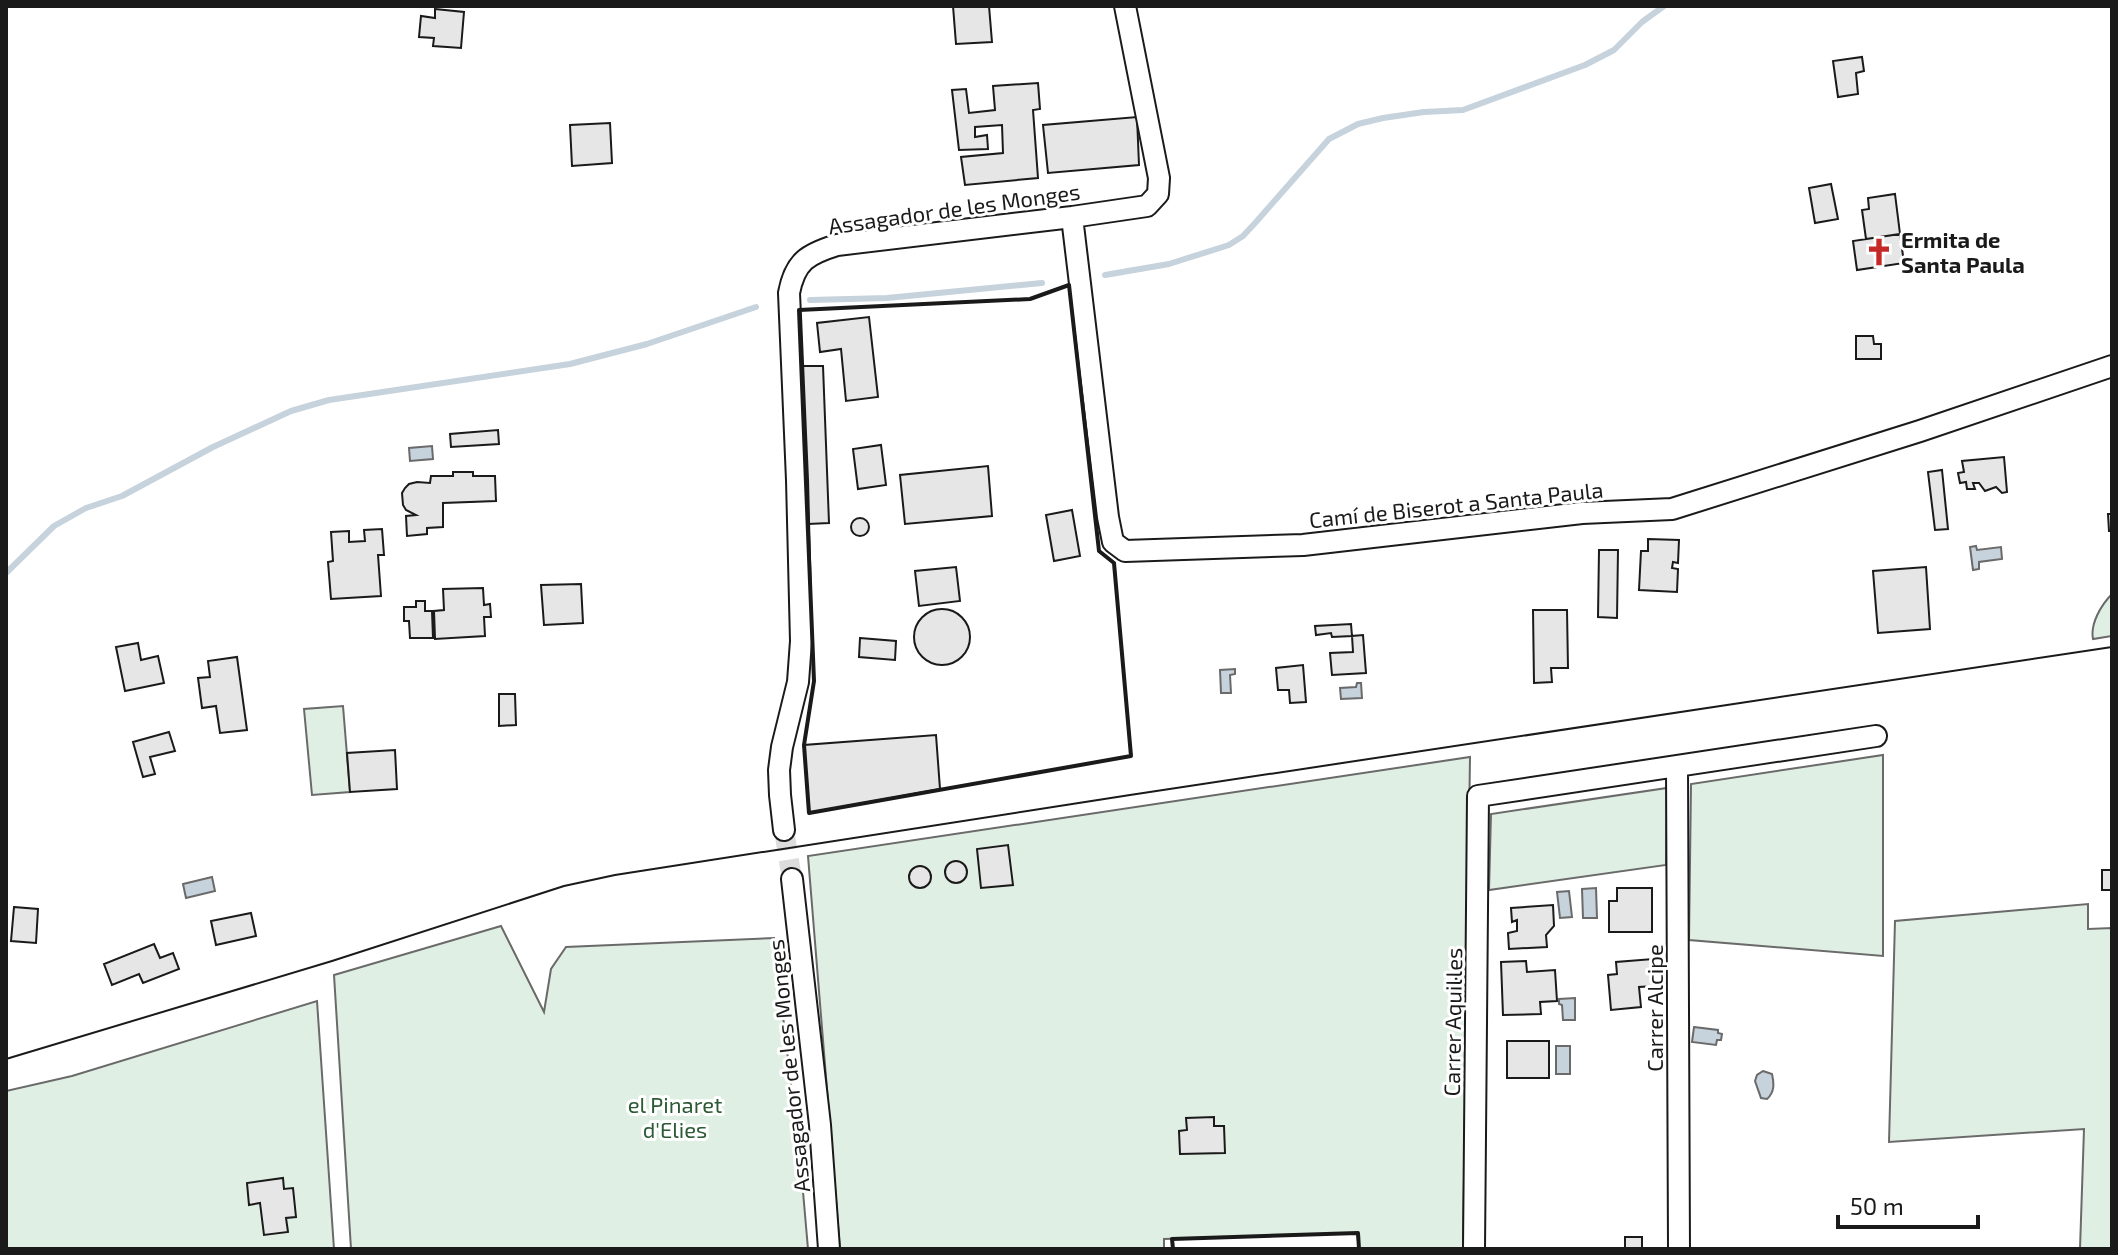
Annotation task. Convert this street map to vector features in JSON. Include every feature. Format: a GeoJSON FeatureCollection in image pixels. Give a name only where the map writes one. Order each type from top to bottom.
{"type":"FeatureCollection","features":[{"type":"Feature","properties":{"kind":"street","name":"Assagador de les Monges"},"geometry":{"type":"LineString","coordinates":[[784,830],[779,770],[798,682],[801,641],[789,293],[795,272],[805,258],[837,245],[1147,206],[1158,194],[1159,178],[1125,6]]}},
{"type":"Feature","properties":{"kind":"street","name":"Camí de Biserot a Santa Paula"},"geometry":{"type":"LineString","coordinates":[[1072,217],[1108,517],[1113,542],[1125,551],[1303,545],[1582,513],[1672,509],[1920,431],[2112,366]]}},
{"type":"Feature","properties":{"kind":"street"},"geometry":{"type":"LineString","coordinates":[[1677,767],[1876,736]]}},
{"type":"Feature","properties":{"kind":"street","name":"Carrer Aquil·les"},"geometry":{"type":"LineString","coordinates":[[1474,1249],[1478,796],[1677,767]]}},
{"type":"Feature","properties":{"kind":"street","name":"Carrer Alcipe"},"geometry":{"type":"LineString","coordinates":[[1677,767],[1679,1249]]}},
{"type":"Feature","properties":{"kind":"street","name":"Assagador de les Monges"},"geometry":{"type":"LineString","coordinates":[[792,879],[820,1125],[829,1249]]}},
{"type":"Feature","properties":{"kind":"green space"},"geometry":{"type":"Polygon","coordinates":[[[2112,594],[2112,636],[2093,639],[2097,615],[2112,594]]]}},
{"type":"Feature","properties":{"kind":"green space"},"geometry":{"type":"Polygon","coordinates":[[[343,706],[350,792],[312,795],[304,709],[343,706]]]}},
{"type":"Feature","properties":{"kind":"green space"},"geometry":{"type":"Polygon","coordinates":[[[1883,755],[1883,956],[1689,940],[1691,784],[1883,755]]]}},
{"type":"Feature","properties":{"kind":"green space"},"geometry":{"type":"Polygon","coordinates":[[[1470,757],[1463,1249],[1359,1249],[1357,1233],[1164,1239],[1164,1249],[840,1249],[808,856],[1470,757]]]}},
{"type":"Feature","properties":{"kind":"green space"},"geometry":{"type":"Polygon","coordinates":[[[1667,788],[1666,865],[1489,890],[1491,814],[1667,788]]]}},
{"type":"Feature","properties":{"kind":"green space"},"geometry":{"type":"Polygon","coordinates":[[[2088,904],[2088,929],[2112,928],[2112,1249],[2080,1249],[2084,1129],[1889,1142],[1895,921],[2088,904]]]}},
{"type":"Feature","properties":{"kind":"green space","name":"el Pinaret d'Elies"},"geometry":{"type":"Polygon","coordinates":[[[501,926],[544,1012],[551,969],[566,947],[774,938],[808,1249],[351,1249],[334,975],[501,926]]]}},
{"type":"Feature","properties":{"kind":"green space"},"geometry":{"type":"Polygon","coordinates":[[[317,1001],[334,1249],[6,1249],[6,1091],[72,1076],[317,1001]]]}},
{"type":"Feature","properties":{"kind":"shaded area"},"geometry":{"type":"Polygon","coordinates":[[[432,446],[433,459],[410,461],[409,448],[432,446]]]}},
{"type":"Feature","properties":{"kind":"shaded area"},"geometry":{"type":"Polygon","coordinates":[[[1976,546],[1977,550],[2001,547],[2002,559],[1979,562],[1979,569],[1973,570],[1970,547],[1976,546]]]}},
{"type":"Feature","properties":{"kind":"shaded area"},"geometry":{"type":"Polygon","coordinates":[[[1235,669],[1235,674],[1230,675],[1231,693],[1221,693],[1220,670],[1235,669]]]}},
{"type":"Feature","properties":{"kind":"shaded area"},"geometry":{"type":"Polygon","coordinates":[[[1357,683],[1361,683],[1362,698],[1341,699],[1340,688],[1356,687],[1357,683]]]}},
{"type":"Feature","properties":{"kind":"shaded area"},"geometry":{"type":"Polygon","coordinates":[[[212,877],[215,891],[186,898],[183,884],[212,877]]]}},
{"type":"Feature","properties":{"kind":"shaded area"},"geometry":{"type":"Polygon","coordinates":[[[1596,888],[1597,918],[1583,918],[1582,889],[1596,888]]]}},
{"type":"Feature","properties":{"kind":"shaded area"},"geometry":{"type":"Polygon","coordinates":[[[1569,891],[1572,917],[1560,918],[1557,892],[1569,891]]]}},
{"type":"Feature","properties":{"kind":"shaded area"},"geometry":{"type":"Polygon","coordinates":[[[1575,998],[1575,1020],[1563,1020],[1559,999],[1575,998]]]}},
{"type":"Feature","properties":{"kind":"shaded area"},"geometry":{"type":"Polygon","coordinates":[[[1694,1027],[1718,1030],[1722,1034],[1721,1040],[1717,1040],[1716,1045],[1692,1042],[1694,1027]]]}},
{"type":"Feature","properties":{"kind":"shaded area"},"geometry":{"type":"Polygon","coordinates":[[[1556,1046],[1570,1046],[1570,1074],[1556,1074],[1556,1046]]]}},
{"type":"Feature","properties":{"kind":"shaded area"},"geometry":{"type":"Polygon","coordinates":[[[1763,1071],[1772,1074],[1773,1081],[1773,1090],[1767,1099],[1761,1098],[1755,1081],[1763,1071]]]}},
{"type":"Feature","properties":{"kind":"building"},"geometry":{"type":"Polygon","coordinates":[[[953,6],[989,6],[992,42],[956,44],[953,6]]]}},
{"type":"Feature","properties":{"kind":"building"},"geometry":{"type":"Polygon","coordinates":[[[435,9],[464,12],[461,48],[433,46],[434,38],[419,37],[421,16],[435,18],[435,9]]]}},
{"type":"Feature","properties":{"kind":"building"},"geometry":{"type":"Polygon","coordinates":[[[1862,57],[1864,71],[1856,73],[1858,94],[1838,97],[1833,61],[1862,57]]]}},
{"type":"Feature","properties":{"kind":"building"},"geometry":{"type":"Polygon","coordinates":[[[1038,83],[1040,109],[1033,110],[1038,178],[965,185],[961,157],[1003,153],[1002,125],[975,127],[975,137],[987,135],[988,149],[959,150],[952,90],[966,89],[969,113],[995,110],[993,86],[1038,83]]]}},
{"type":"Feature","properties":{"kind":"building"},"geometry":{"type":"Polygon","coordinates":[[[1137,117],[1139,165],[1048,173],[1043,125],[1137,117]]]}},
{"type":"Feature","properties":{"kind":"building"},"geometry":{"type":"Polygon","coordinates":[[[610,123],[612,163],[572,166],[570,125],[610,123]]]}},
{"type":"Feature","properties":{"kind":"building"},"geometry":{"type":"Polygon","coordinates":[[[1831,184],[1838,219],[1815,223],[1809,188],[1831,184]]]}},
{"type":"Feature","properties":{"kind":"building"},"geometry":{"type":"Polygon","coordinates":[[[1895,194],[1900,234],[1866,239],[1862,210],[1869,209],[1868,198],[1895,194]]]}},
{"type":"Feature","properties":{"kind":"building","name":"Ermita de Santa Paula"},"geometry":{"type":"Polygon","coordinates":[[[1900,234],[1904,263],[1857,270],[1853,241],[1900,234]]]}},
{"type":"Feature","properties":{"kind":"building"},"geometry":{"type":"Polygon","coordinates":[[[869,317],[878,397],[846,401],[841,349],[820,352],[817,323],[869,317]]]}},
{"type":"Feature","properties":{"kind":"building"},"geometry":{"type":"Polygon","coordinates":[[[1856,336],[1873,336],[1874,344],[1881,344],[1881,359],[1856,359],[1856,336]]]}},
{"type":"Feature","properties":{"kind":"building"},"geometry":{"type":"Polygon","coordinates":[[[802,366],[823,366],[829,523],[808,524],[802,366]]]}},
{"type":"Feature","properties":{"kind":"building"},"geometry":{"type":"Polygon","coordinates":[[[498,430],[499,444],[451,447],[450,434],[498,430]]]}},
{"type":"Feature","properties":{"kind":"building"},"geometry":{"type":"Polygon","coordinates":[[[881,445],[886,485],[858,489],[853,449],[881,445]]]}},
{"type":"Feature","properties":{"kind":"building"},"geometry":{"type":"Polygon","coordinates":[[[2004,457],[2007,492],[2002,493],[1996,487],[1985,491],[1979,483],[1973,483],[1975,489],[1967,489],[1966,482],[1960,483],[1958,473],[1964,472],[1962,461],[2004,457]]]}},
{"type":"Feature","properties":{"kind":"building"},"geometry":{"type":"Polygon","coordinates":[[[988,466],[992,516],[905,524],[900,475],[988,466]]]}},
{"type":"Feature","properties":{"kind":"building"},"geometry":{"type":"Polygon","coordinates":[[[1942,470],[1948,529],[1935,530],[1928,472],[1942,470]]]}},
{"type":"Feature","properties":{"kind":"building"},"geometry":{"type":"Polygon","coordinates":[[[453,472],[495,476],[496,501],[443,503],[443,527],[427,528],[427,534],[407,536],[406,516],[416,515],[403,505],[405,488],[417,482],[430,483],[431,476],[453,476],[453,472]]]}},
{"type":"Feature","properties":{"kind":"building"},"geometry":{"type":"Polygon","coordinates":[[[1072,510],[1080,556],[1054,561],[1046,515],[1072,510]]]}},
{"type":"Feature","properties":{"kind":"building"},"geometry":{"type":"Polygon","coordinates":[[[2108,514],[2112,514],[2112,531],[2109,531],[2108,514]]]}},
{"type":"Feature","properties":{"kind":"building"},"geometry":{"type":"Polygon","coordinates":[[[860,518],[869,527],[860,536],[851,527],[860,518]]]}},
{"type":"Feature","properties":{"kind":"building"},"geometry":{"type":"Polygon","coordinates":[[[382,529],[384,555],[378,555],[381,596],[331,599],[328,562],[333,561],[331,532],[349,531],[349,542],[365,541],[364,530],[382,529]]]}},
{"type":"Feature","properties":{"kind":"building"},"geometry":{"type":"Polygon","coordinates":[[[1648,539],[1679,540],[1678,563],[1673,562],[1672,568],[1678,569],[1677,592],[1639,590],[1641,551],[1648,551],[1648,539]]]}},
{"type":"Feature","properties":{"kind":"building"},"geometry":{"type":"Polygon","coordinates":[[[1599,550],[1618,550],[1617,618],[1598,617],[1599,550]]]}},
{"type":"Feature","properties":{"kind":"building"},"geometry":{"type":"Polygon","coordinates":[[[956,567],[960,601],[919,606],[915,571],[956,567]]]}},
{"type":"Feature","properties":{"kind":"building"},"geometry":{"type":"Polygon","coordinates":[[[1926,567],[1930,629],[1878,633],[1873,571],[1926,567]]]}},
{"type":"Feature","properties":{"kind":"building"},"geometry":{"type":"Polygon","coordinates":[[[581,584],[583,623],[544,625],[541,585],[581,584]]]}},
{"type":"Feature","properties":{"kind":"building"},"geometry":{"type":"Polygon","coordinates":[[[483,588],[484,605],[490,604],[491,617],[484,617],[485,636],[435,639],[434,611],[444,610],[443,589],[483,588]]]}},
{"type":"Feature","properties":{"kind":"building"},"geometry":{"type":"Polygon","coordinates":[[[416,601],[425,601],[425,611],[432,611],[433,638],[410,638],[409,621],[404,621],[404,607],[416,607],[416,601]]]}},
{"type":"Feature","properties":{"kind":"building"},"geometry":{"type":"Polygon","coordinates":[[[942,609],[962,617],[970,637],[962,657],[942,665],[922,657],[914,637],[922,617],[942,609]]]}},
{"type":"Feature","properties":{"kind":"building"},"geometry":{"type":"Polygon","coordinates":[[[1533,610],[1567,610],[1568,668],[1551,668],[1552,682],[1534,683],[1533,610]]]}},
{"type":"Feature","properties":{"kind":"building"},"geometry":{"type":"Polygon","coordinates":[[[1351,624],[1352,636],[1332,637],[1331,633],[1316,635],[1315,626],[1351,624]]]}},
{"type":"Feature","properties":{"kind":"building"},"geometry":{"type":"Polygon","coordinates":[[[1363,635],[1366,673],[1332,675],[1330,653],[1353,652],[1352,636],[1363,635]]]}},
{"type":"Feature","properties":{"kind":"building"},"geometry":{"type":"Polygon","coordinates":[[[860,638],[896,641],[895,660],[859,657],[860,638]]]}},
{"type":"Feature","properties":{"kind":"building"},"geometry":{"type":"Polygon","coordinates":[[[138,643],[141,660],[158,656],[164,683],[125,691],[116,647],[138,643]]]}},
{"type":"Feature","properties":{"kind":"building"},"geometry":{"type":"Polygon","coordinates":[[[237,657],[247,730],[220,733],[216,706],[202,708],[198,678],[210,677],[208,661],[237,657]]]}},
{"type":"Feature","properties":{"kind":"building"},"geometry":{"type":"Polygon","coordinates":[[[1303,665],[1306,702],[1290,703],[1289,690],[1278,690],[1276,668],[1303,665]]]}},
{"type":"Feature","properties":{"kind":"building"},"geometry":{"type":"Polygon","coordinates":[[[499,694],[515,694],[516,725],[499,726],[499,694]]]}},
{"type":"Feature","properties":{"kind":"building"},"geometry":{"type":"Polygon","coordinates":[[[169,732],[175,751],[150,757],[155,774],[143,777],[133,742],[169,732]]]}},
{"type":"Feature","properties":{"kind":"building"},"geometry":{"type":"Polygon","coordinates":[[[936,735],[940,789],[809,813],[804,745],[936,735]]]}},
{"type":"Feature","properties":{"kind":"building"},"geometry":{"type":"Polygon","coordinates":[[[395,750],[397,789],[350,792],[347,753],[395,750]]]}},
{"type":"Feature","properties":{"kind":"building"},"geometry":{"type":"Polygon","coordinates":[[[1008,845],[1013,885],[981,888],[977,849],[1008,845]]]}},
{"type":"Feature","properties":{"kind":"building"},"geometry":{"type":"Polygon","coordinates":[[[956,861],[964,864],[967,872],[964,880],[956,883],[948,880],[945,872],[948,864],[956,861]]]}},
{"type":"Feature","properties":{"kind":"building"},"geometry":{"type":"Polygon","coordinates":[[[916,866],[924,866],[931,877],[924,888],[916,888],[909,881],[909,873],[916,866]]]}},
{"type":"Feature","properties":{"kind":"building"},"geometry":{"type":"Polygon","coordinates":[[[2102,870],[2112,870],[2112,890],[2102,890],[2102,870]]]}},
{"type":"Feature","properties":{"kind":"building"},"geometry":{"type":"Polygon","coordinates":[[[1617,888],[1652,888],[1652,932],[1609,932],[1609,901],[1617,901],[1617,888]]]}},
{"type":"Feature","properties":{"kind":"building"},"geometry":{"type":"Polygon","coordinates":[[[1553,905],[1554,926],[1546,935],[1547,947],[1509,949],[1508,933],[1517,931],[1517,920],[1512,922],[1511,908],[1553,905]]]}},
{"type":"Feature","properties":{"kind":"building"},"geometry":{"type":"Polygon","coordinates":[[[14,907],[38,909],[36,943],[11,941],[14,907]]]}},
{"type":"Feature","properties":{"kind":"building"},"geometry":{"type":"Polygon","coordinates":[[[251,913],[256,936],[216,945],[211,921],[251,913]]]}},
{"type":"Feature","properties":{"kind":"building"},"geometry":{"type":"Polygon","coordinates":[[[154,944],[160,958],[173,953],[179,969],[143,983],[139,974],[112,985],[104,964],[154,944]]]}},
{"type":"Feature","properties":{"kind":"building"},"geometry":{"type":"Polygon","coordinates":[[[1653,959],[1656,986],[1639,987],[1641,1007],[1611,1010],[1608,975],[1617,974],[1616,962],[1653,959]]]}},
{"type":"Feature","properties":{"kind":"building"},"geometry":{"type":"Polygon","coordinates":[[[1526,961],[1527,972],[1555,970],[1557,1001],[1540,1002],[1541,1014],[1503,1015],[1501,962],[1526,961]]]}},
{"type":"Feature","properties":{"kind":"building"},"geometry":{"type":"Polygon","coordinates":[[[1507,1041],[1549,1041],[1549,1078],[1507,1078],[1507,1041]]]}},
{"type":"Feature","properties":{"kind":"building"},"geometry":{"type":"Polygon","coordinates":[[[1214,1117],[1214,1126],[1224,1126],[1225,1153],[1180,1154],[1179,1131],[1187,1130],[1186,1118],[1214,1117]]]}},
{"type":"Feature","properties":{"kind":"building"},"geometry":{"type":"Polygon","coordinates":[[[283,1178],[284,1189],[293,1188],[296,1217],[286,1218],[288,1232],[264,1235],[260,1203],[249,1205],[247,1183],[283,1178]]]}},
{"type":"Feature","properties":{"kind":"building"},"geometry":{"type":"Polygon","coordinates":[[[1625,1237],[1642,1237],[1642,1249],[1625,1249],[1625,1237]]]}},
{"type":"Feature","properties":{"kind":"waterway"},"geometry":{"type":"LineString","coordinates":[[1105,275],[1169,264],[1229,245],[1243,236],[1329,139],[1358,124],[1383,118],[1463,110],[1585,65],[1614,50],[1642,22],[1664,6]]}},
{"type":"Feature","properties":{"kind":"waterway"},"geometry":{"type":"LineString","coordinates":[[810,300],[887,298],[1042,283]]}},
{"type":"Feature","properties":{"kind":"waterway"},"geometry":{"type":"LineString","coordinates":[[6,573],[54,526],[86,508],[122,496],[213,447],[291,411],[329,400],[570,364],[647,344],[756,307]]}},
{"type":"Feature","properties":{"kind":"tunnel"},"geometry":{"type":"LineString","coordinates":[[784,830],[792,879]]}},
{"type":"Feature","properties":{"kind":"tram line"},"geometry":{"type":"LineString","coordinates":[[6,1059],[332,961],[564,886],[615,875],[2112,647]]}},
{"type":"Feature","properties":{"kind":"wall"},"geometry":{"type":"LineString","coordinates":[[1069,285],[1099,551],[1114,563],[1131,756],[809,813],[804,745],[814,681],[799,310],[1030,299],[1069,285]]}},
{"type":"Feature","properties":{"kind":"wall"},"geometry":{"type":"LineString","coordinates":[[1173,1249],[1172,1239],[1358,1233],[1359,1249]]}},
{"type":"Feature","properties":{"kind":"place","name":"Ermita de Santa Paula"},"geometry":{"type":"Point","coordinates":[1879,252]}}]}
